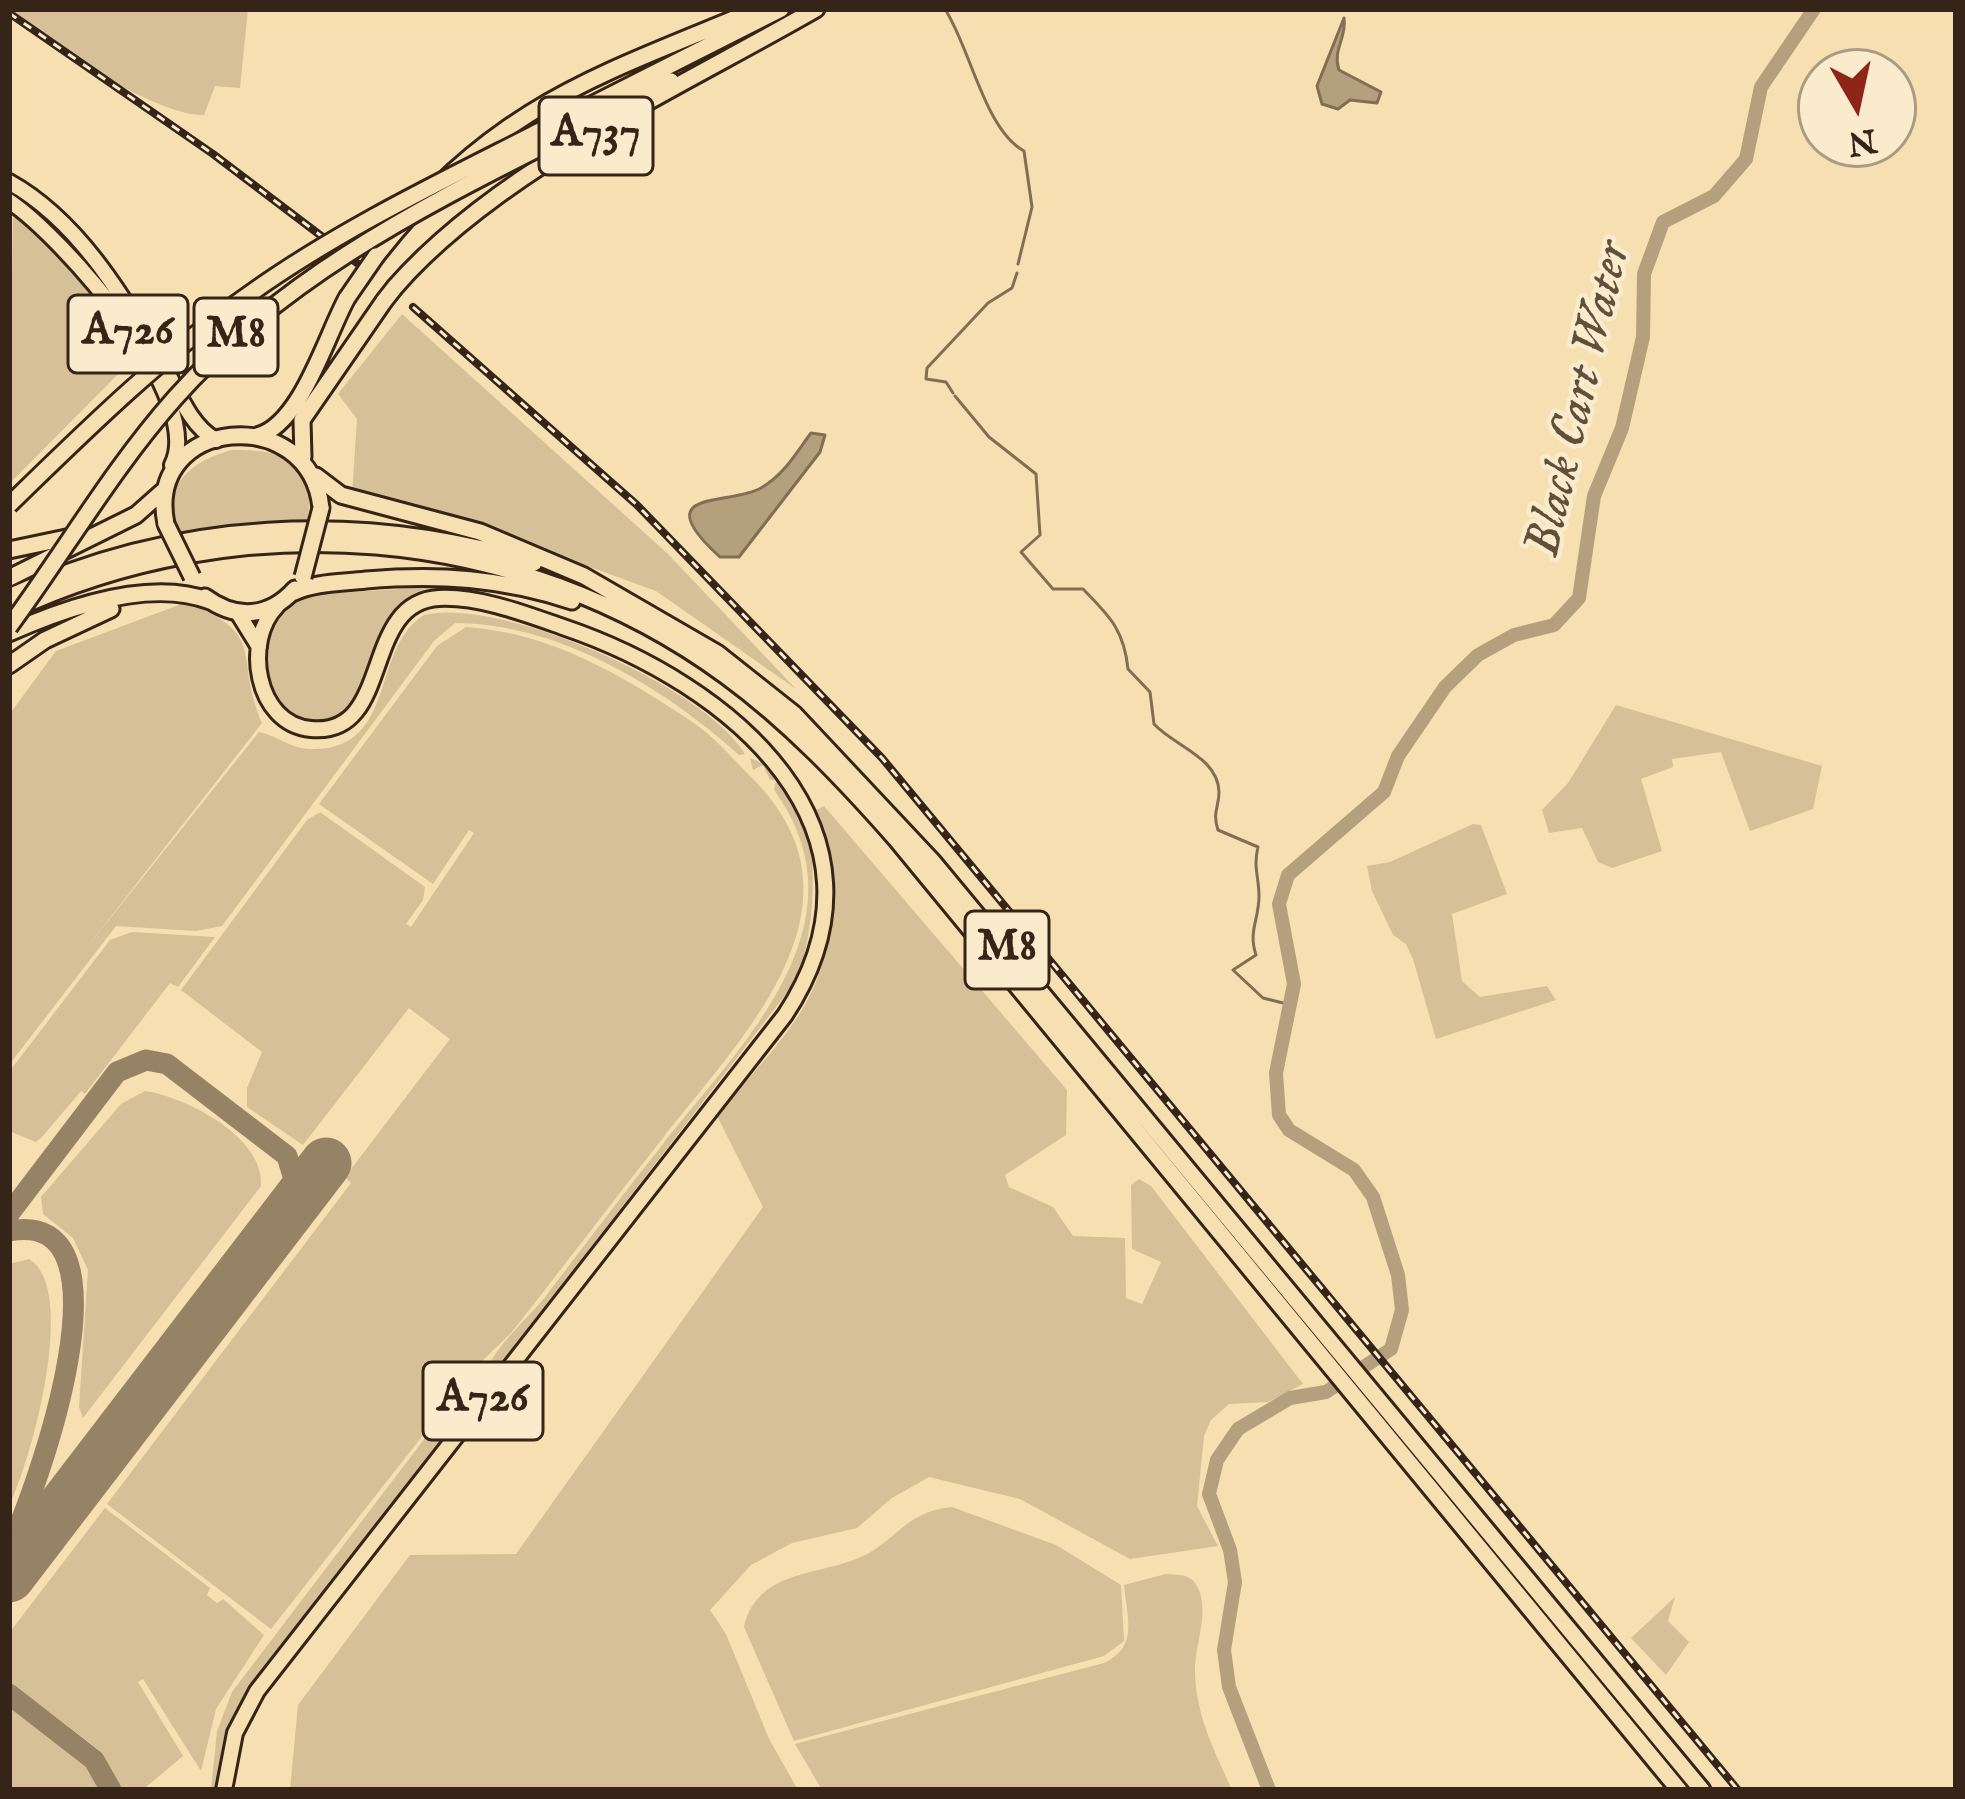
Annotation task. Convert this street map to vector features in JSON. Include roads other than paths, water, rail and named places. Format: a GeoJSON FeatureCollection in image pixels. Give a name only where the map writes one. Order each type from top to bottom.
{"type":"FeatureCollection","features":[{"type":"Feature","properties":{"kind":"highway","name":"A737"},"geometry":{"type":"LineString","coordinates":[[255,436],[277,427],[293,410],[347,298],[413,208],[517,119],[611,66],[758,9]]}},
{"type":"Feature","properties":{"kind":"highway","name":"M8"},"geometry":{"type":"LineString","coordinates":[[9,630],[147,431],[248,326],[378,233],[781,9]]}},
{"type":"Feature","properties":{"kind":"highway","name":"A737"},"geometry":{"type":"LineString","coordinates":[[303,457],[302,420],[389,294],[446,236],[497,197],[814,9]]}},
{"type":"Feature","properties":{"kind":"highway","name":"M8"},"geometry":{"type":"LineString","coordinates":[[9,506],[144,376],[247,295],[338,238],[814,9]]}},
{"type":"Feature","properties":{"kind":"highway","name":"A726"},"geometry":{"type":"LineString","coordinates":[[238,613],[210,601],[192,577],[166,524],[164,489],[172,465],[193,448],[255,436],[303,457]]}},
{"type":"Feature","properties":{"kind":"highway"},"geometry":{"type":"LineString","coordinates":[[238,613],[278,606],[303,577],[321,508],[316,476],[303,457]]}},
{"type":"Feature","properties":{"kind":"highway","name":"M8"},"geometry":{"type":"LineString","coordinates":[[316,476],[347,498],[508,543],[631,602],[745,673],[850,769],[1330,1352],[1679,1790]]}},
{"type":"Feature","properties":{"kind":"highway"},"geometry":{"type":"LineString","coordinates":[[9,578],[142,511],[164,489]]}},
{"type":"Feature","properties":{"kind":"highway","name":"M8"},"geometry":{"type":"LineString","coordinates":[[9,597],[108,559],[167,544],[249,532],[327,529],[392,533],[486,550],[631,602]]}},
{"type":"Feature","properties":{"kind":"highway"},"geometry":{"type":"LineString","coordinates":[[9,550],[92,533]]}},
{"type":"Feature","properties":{"kind":"highway","name":"M8"},"geometry":{"type":"LineString","coordinates":[[9,612],[84,580],[172,556],[268,544],[350,543],[502,568],[643,624],[750,694],[873,813],[1330,1352]]}},
{"type":"Feature","properties":{"kind":"highway","name":"M8"},"geometry":{"type":"LineString","coordinates":[[292,593],[317,585],[464,576],[643,624]]}},
{"type":"Feature","properties":{"kind":"highway"},"geometry":{"type":"LineString","coordinates":[[9,665],[128,598],[187,592],[210,601]]}},
{"type":"Feature","properties":{"kind":"highway","name":"M8"},"geometry":{"type":"LineString","coordinates":[[9,630],[128,598]]}},
{"type":"Feature","properties":{"kind":"highway","name":"M8"},"geometry":{"type":"LineString","coordinates":[[1366,1397],[1702,1790]]}},
{"type":"Feature","properties":{"kind":"main road","name":"A726"},"geometry":{"type":"LineString","coordinates":[[9,182],[46,208],[87,251],[156,351],[195,423],[216,440]]}},
{"type":"Feature","properties":{"kind":"main road","name":"A726"},"geometry":{"type":"LineString","coordinates":[[9,201],[38,220],[74,257],[152,371],[180,433],[172,465]]}},
{"type":"Feature","properties":{"kind":"main road","name":"A726"},"geometry":{"type":"LineString","coordinates":[[224,1790],[235,1733],[256,1691],[785,1015],[814,956],[824,903],[813,823],[781,766],[713,705],[612,645],[461,599],[422,601],[390,629],[356,711],[338,724],[314,729],[287,720],[269,703],[259,647],[238,613]]}},
{"type":"Feature","properties":{"kind":"main road"},"geometry":{"type":"LineString","coordinates":[[259,647],[264,625],[278,606]]}},
{"type":"Feature","properties":{"kind":"waterway"},"geometry":{"type":"LineString","coordinates":[[945,9],[999,126],[1024,151],[1032,207],[1018,264]]}},
{"type":"Feature","properties":{"kind":"waterway","name":"Black Cart Water"},"geometry":{"type":"LineString","coordinates":[[1269,1790],[1229,1687],[1224,1650],[1235,1582],[1230,1550],[1209,1494],[1217,1460],[1238,1429],[1290,1398],[1326,1392],[1391,1349],[1402,1310],[1398,1275],[1373,1197],[1354,1170],[1289,1130],[1279,1115],[1276,1073],[1294,984],[1279,904],[1288,875],[1384,792],[1398,756],[1445,687],[1478,655],[1514,635],[1554,625],[1579,598],[1594,496],[1622,428],[1643,337],[1644,274],[1663,222],[1714,196],[1746,159],[1761,87],[1814,9]]}},
{"type":"Feature","properties":{"kind":"waterway"},"geometry":{"type":"LineString","coordinates":[[953,393],[946,382],[926,379],[927,368],[988,303],[1012,288],[1017,273]]}},
{"type":"Feature","properties":{"kind":"waterway"},"geometry":{"type":"LineString","coordinates":[[955,396],[989,437],[1036,474],[1040,535],[1021,552],[1053,589],[1083,589],[1108,616],[1123,643],[1128,669],[1150,692],[1154,724],[1203,761],[1217,780],[1218,830],[1258,847],[1256,955],[1233,970],[1263,998],[1291,1005]]}},
{"type":"Feature","properties":{"kind":"railway"},"geometry":{"type":"LineString","coordinates":[[9,13],[213,154],[357,263]]}},
{"type":"Feature","properties":{"kind":"railway"},"geometry":{"type":"LineString","coordinates":[[413,307],[637,505],[882,758],[1738,1790]]}}]}
